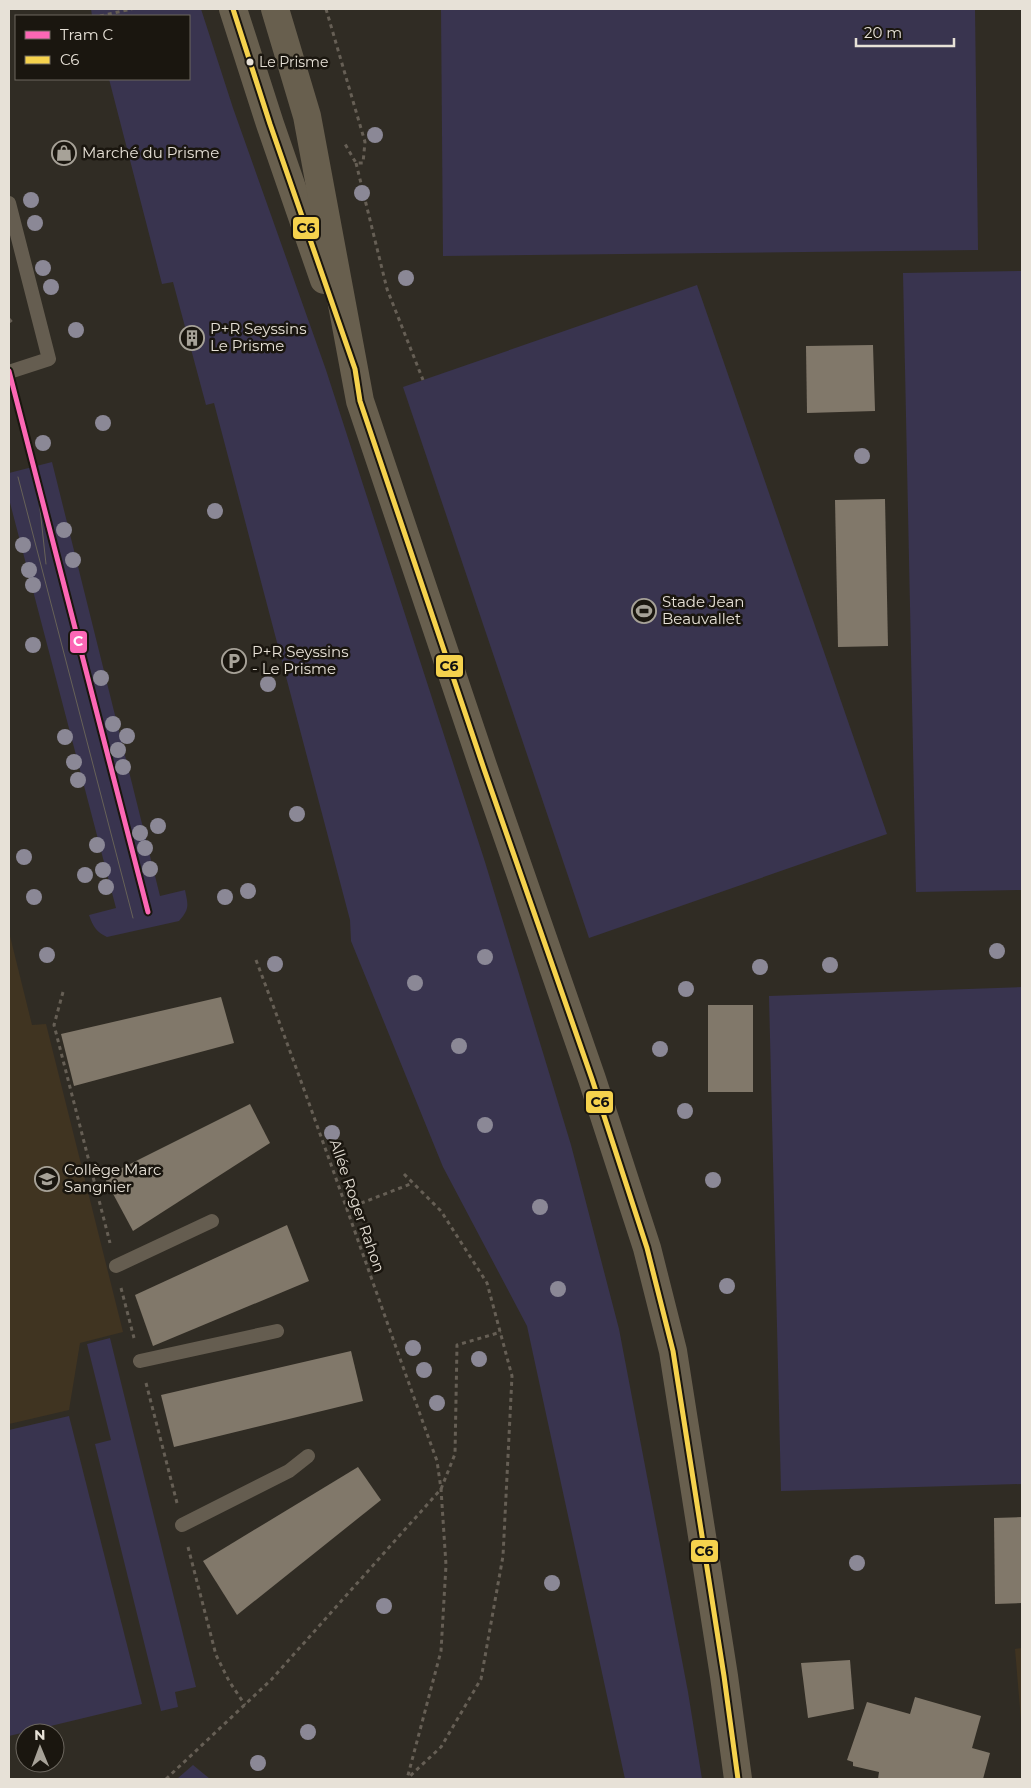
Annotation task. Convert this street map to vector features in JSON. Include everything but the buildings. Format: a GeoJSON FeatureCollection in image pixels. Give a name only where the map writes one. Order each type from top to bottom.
{"type":"FeatureCollection","features":[{"type":"Feature","properties":{"kind":"main road"},"geometry":{"type":"LineString","coordinates":[[232,9],[355,369]]}},
{"type":"Feature","properties":{"kind":"main road"},"geometry":{"type":"LineString","coordinates":[[275,9],[307,116],[360,401],[604,1116],[647,1248],[672,1351],[724,1676],[738,1779]]}},
{"type":"Feature","properties":{"kind":"lane"},"geometry":{"type":"LineString","coordinates":[[9,203],[49,360],[9,372]]}},
{"type":"Feature","properties":{"kind":"lane"},"geometry":{"type":"LineString","coordinates":[[116,1266],[212,1221]]}},
{"type":"Feature","properties":{"kind":"lane"},"geometry":{"type":"LineString","coordinates":[[140,1361],[277,1331]]}},
{"type":"Feature","properties":{"kind":"lane"},"geometry":{"type":"LineString","coordinates":[[182,1525],[289,1471],[308,1456]]}},
{"type":"Feature","properties":{"kind":"path"},"geometry":{"type":"LineString","coordinates":[[105,15],[132,9]]}},
{"type":"Feature","properties":{"kind":"path"},"geometry":{"type":"LineString","coordinates":[[326,9],[365,142],[364,163],[356,163]]}},
{"type":"Feature","properties":{"kind":"path"},"geometry":{"type":"LineString","coordinates":[[344,142],[356,163],[387,289],[423,380]]}},
{"type":"Feature","properties":{"kind":"path","name":"Allée Roger Rahon"},"geometry":{"type":"LineString","coordinates":[[256,960],[302,1082],[437,1460],[441,1489],[446,1566],[441,1651],[408,1779]]}},
{"type":"Feature","properties":{"kind":"path"},"geometry":{"type":"LineString","coordinates":[[404,1174],[441,1211],[487,1283],[512,1376],[503,1556],[481,1679],[441,1747],[408,1779]]}},
{"type":"Feature","properties":{"kind":"path"},"geometry":{"type":"LineString","coordinates":[[346,1209],[413,1183]]}},
{"type":"Feature","properties":{"kind":"path"},"geometry":{"type":"LineString","coordinates":[[166,1779],[271,1680],[441,1489],[455,1454],[456,1345],[500,1332]]}},
{"type":"Feature","properties":{"kind":"shaded area"},"geometry":{"type":"Polygon","coordinates":[[[91,9],[201,9],[233,108],[326,370],[485,862],[571,1145],[619,1329],[688,1692],[702,1779],[625,1779],[527,1326],[443,1167],[351,941],[350,920],[214,403],[206,405],[173,282],[162,284],[109,80],[190,80],[190,15],[92,15],[91,9]]]}},
{"type":"Feature","properties":{"kind":"shaded area"},"geometry":{"type":"Polygon","coordinates":[[[441,9],[975,9],[978,250],[443,256],[441,9]]]}},
{"type":"Feature","properties":{"kind":"shaded area"},"geometry":{"type":"Polygon","coordinates":[[[1022,271],[1022,890],[916,892],[903,273],[1022,271]]]}},
{"type":"Feature","properties":{"kind":"shaded area","name":"Stade Jean Beauvallet"},"geometry":{"type":"Polygon","coordinates":[[[697,285],[887,834],[589,938],[403,387],[697,285]]]}},
{"type":"Feature","properties":{"kind":"shaded area"},"geometry":{"type":"Polygon","coordinates":[[[52,462],[160,896],[185,890],[187,903],[187,910],[179,921],[107,937],[95,928],[89,915],[116,908],[9,499],[9,473],[52,462]]]}},
{"type":"Feature","properties":{"kind":"shaded area","name":"Collège Marc Sangnier"},"geometry":{"type":"Polygon","coordinates":[[[9,932],[32,1025],[46,1024],[123,1332],[80,1343],[69,1410],[9,1424],[9,932]]]}},
{"type":"Feature","properties":{"kind":"shaded area"},"geometry":{"type":"Polygon","coordinates":[[[1022,987],[1022,1484],[781,1491],[769,996],[1022,987]]]}},
{"type":"Feature","properties":{"kind":"shaded area"},"geometry":{"type":"Polygon","coordinates":[[[110,1338],[196,1687],[175,1692],[178,1707],[161,1711],[95,1444],[111,1440],[87,1344],[110,1338]]]}},
{"type":"Feature","properties":{"kind":"shaded area"},"geometry":{"type":"Polygon","coordinates":[[[69,1416],[142,1704],[63,1723],[15,1723],[15,1735],[9,1736],[9,1430],[69,1416]]]}},
{"type":"Feature","properties":{"kind":"shaded area"},"geometry":{"type":"Polygon","coordinates":[[[1022,1648],[1022,1732],[1015,1649],[1022,1648]]]}},
{"type":"Feature","properties":{"kind":"shaded area"},"geometry":{"type":"Polygon","coordinates":[[[193,1765],[210,1779],[177,1779],[193,1765]]]}},
{"type":"Feature","properties":{"kind":"tram line","name":"C"},"geometry":{"type":"LineString","coordinates":[[9,371],[148,912]]}},
{"type":"Feature","properties":{"kind":"tram line"},"geometry":{"type":"LineString","coordinates":[[36,472],[46,564]]}},
{"type":"Feature","properties":{"kind":"tram line"},"geometry":{"type":"LineString","coordinates":[[18,477],[133,918]]}},
{"type":"Feature","properties":{"kind":"transit line","name":"C6"},"geometry":{"type":"LineString","coordinates":[[233,9],[270,124],[355,369],[360,401],[484,769],[592,1079],[647,1248],[673,1351],[724,1676],[738,1779]]}},
{"type":"Feature","properties":{"kind":"place","name":"Le Prisme"},"geometry":{"type":"Point","coordinates":[250,62]}},
{"type":"Feature","properties":{"kind":"place","name":"Marché du Prisme"},"geometry":{"type":"Point","coordinates":[64,153]}},
{"type":"Feature","properties":{"kind":"place","name":"P+R Seyssins Le Prisme"},"geometry":{"type":"Point","coordinates":[192,338]}},
{"type":"Feature","properties":{"kind":"place","name":"Stade Jean Beauvallet"},"geometry":{"type":"Point","coordinates":[644,611]}},
{"type":"Feature","properties":{"kind":"place","name":"P+R Seyssins - Le Prisme"},"geometry":{"type":"Point","coordinates":[234,661]}},
{"type":"Feature","properties":{"kind":"place","name":"Collège Marc Sangnier"},"geometry":{"type":"Point","coordinates":[47,1179]}}]}
